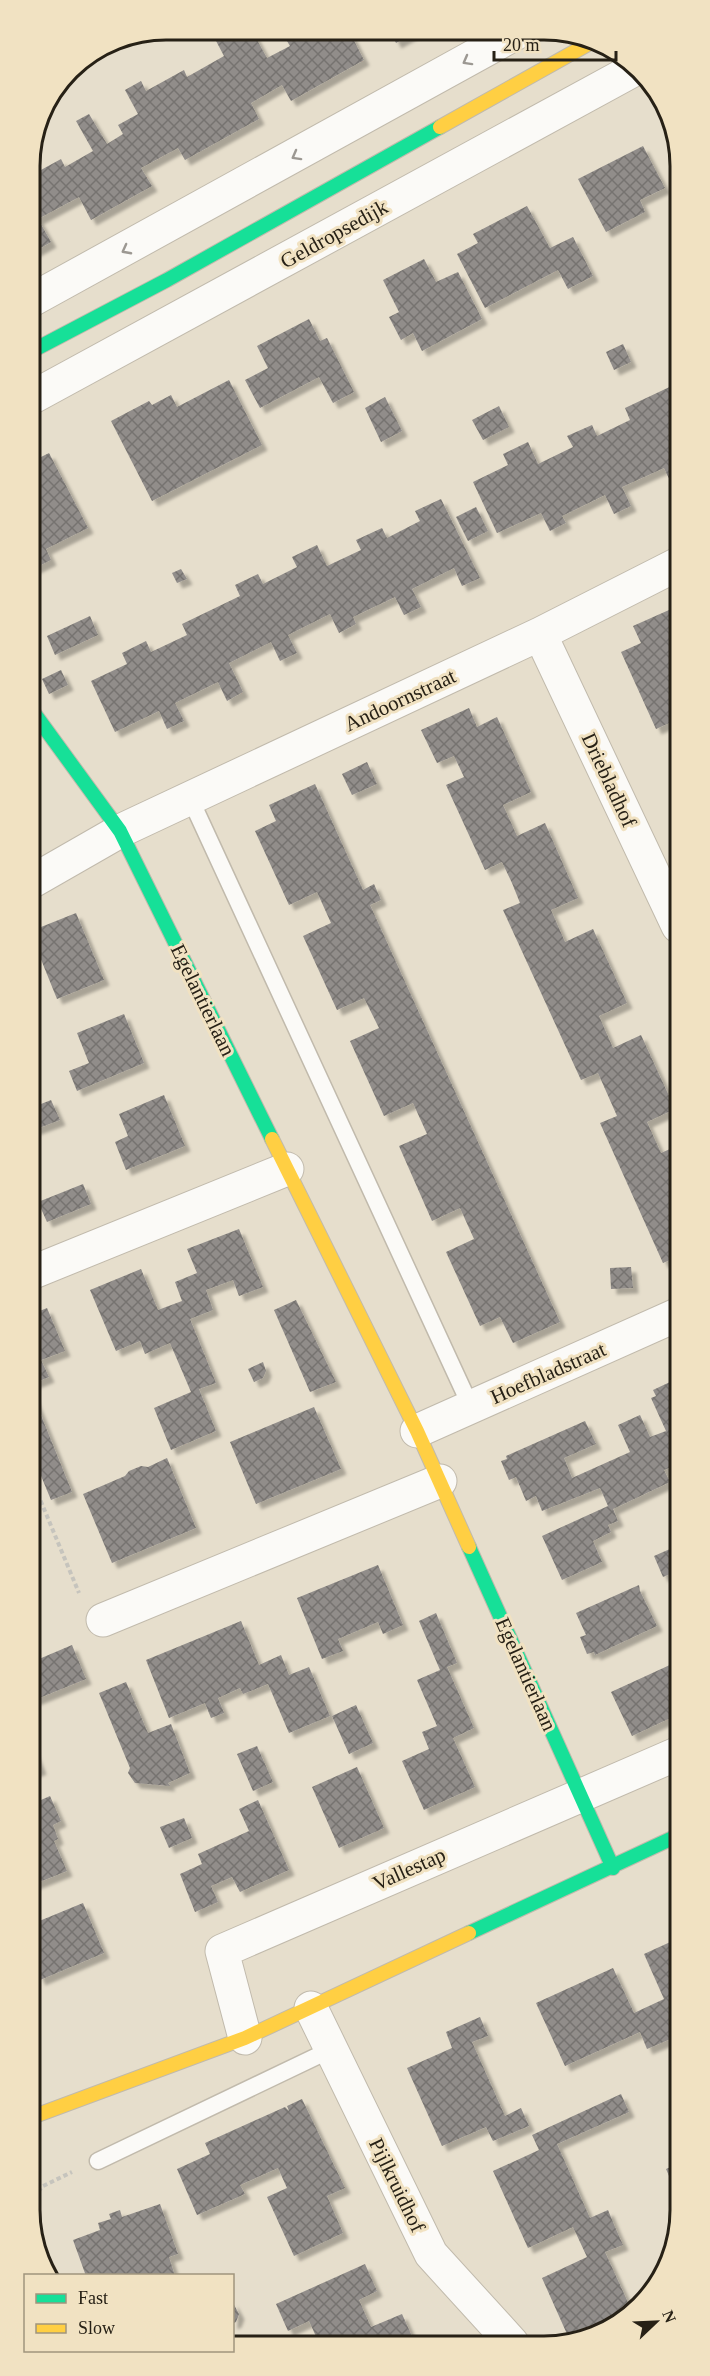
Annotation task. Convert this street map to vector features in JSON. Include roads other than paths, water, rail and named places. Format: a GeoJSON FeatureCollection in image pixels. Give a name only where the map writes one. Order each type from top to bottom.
{"type":"FeatureCollection","features":[{"type":"Feature","properties":{"kind":"street"},"geometry":{"type":"LineString","coordinates":[[41,295],[503,40]]}},
{"type":"Feature","properties":{"kind":"street","name":"Geldropsedijk"},"geometry":{"type":"LineString","coordinates":[[41,346],[167,280],[583,47]]}},
{"type":"Feature","properties":{"kind":"street","name":"Geldropsedijk"},"geometry":{"type":"LineString","coordinates":[[41,393],[628,73]]}},
{"type":"Feature","properties":{"kind":"street","name":"Andoornstraat"},"geometry":{"type":"LineString","coordinates":[[120,831],[540,634],[670,568]]}},
{"type":"Feature","properties":{"kind":"street","name":"Driebladhof"},"geometry":{"type":"LineString","coordinates":[[540,634],[670,908]]}},
{"type":"Feature","properties":{"kind":"street","name":"Egelantierlaan"},"geometry":{"type":"LineString","coordinates":[[41,722],[120,831],[417,1431],[613,1868]]}},
{"type":"Feature","properties":{"kind":"street"},"geometry":{"type":"LineString","coordinates":[[41,876],[120,831]]}},
{"type":"Feature","properties":{"kind":"street"},"geometry":{"type":"LineString","coordinates":[[40,1270],[287,1169]]}},
{"type":"Feature","properties":{"kind":"street","name":"Hoefbladstraat"},"geometry":{"type":"LineString","coordinates":[[417,1431],[669,1318]]}},
{"type":"Feature","properties":{"kind":"street"},"geometry":{"type":"LineString","coordinates":[[103,1620],[440,1481]]}},
{"type":"Feature","properties":{"kind":"street","name":"Vallestap"},"geometry":{"type":"LineString","coordinates":[[245,2038],[222,1951],[669,1757]]}},
{"type":"Feature","properties":{"kind":"street"},"geometry":{"type":"LineString","coordinates":[[40,2114],[245,2038],[669,1840]]}},
{"type":"Feature","properties":{"kind":"street","name":"Pijlkruidhof"},"geometry":{"type":"LineString","coordinates":[[311,2008],[431,2254],[506,2336]]}},
{"type":"Feature","properties":{"kind":"lane"},"geometry":{"type":"LineString","coordinates":[[190,798],[471,1407]]}},
{"type":"Feature","properties":{"kind":"lane"},"geometry":{"type":"LineString","coordinates":[[98,2161],[332,2049]]}}]}
